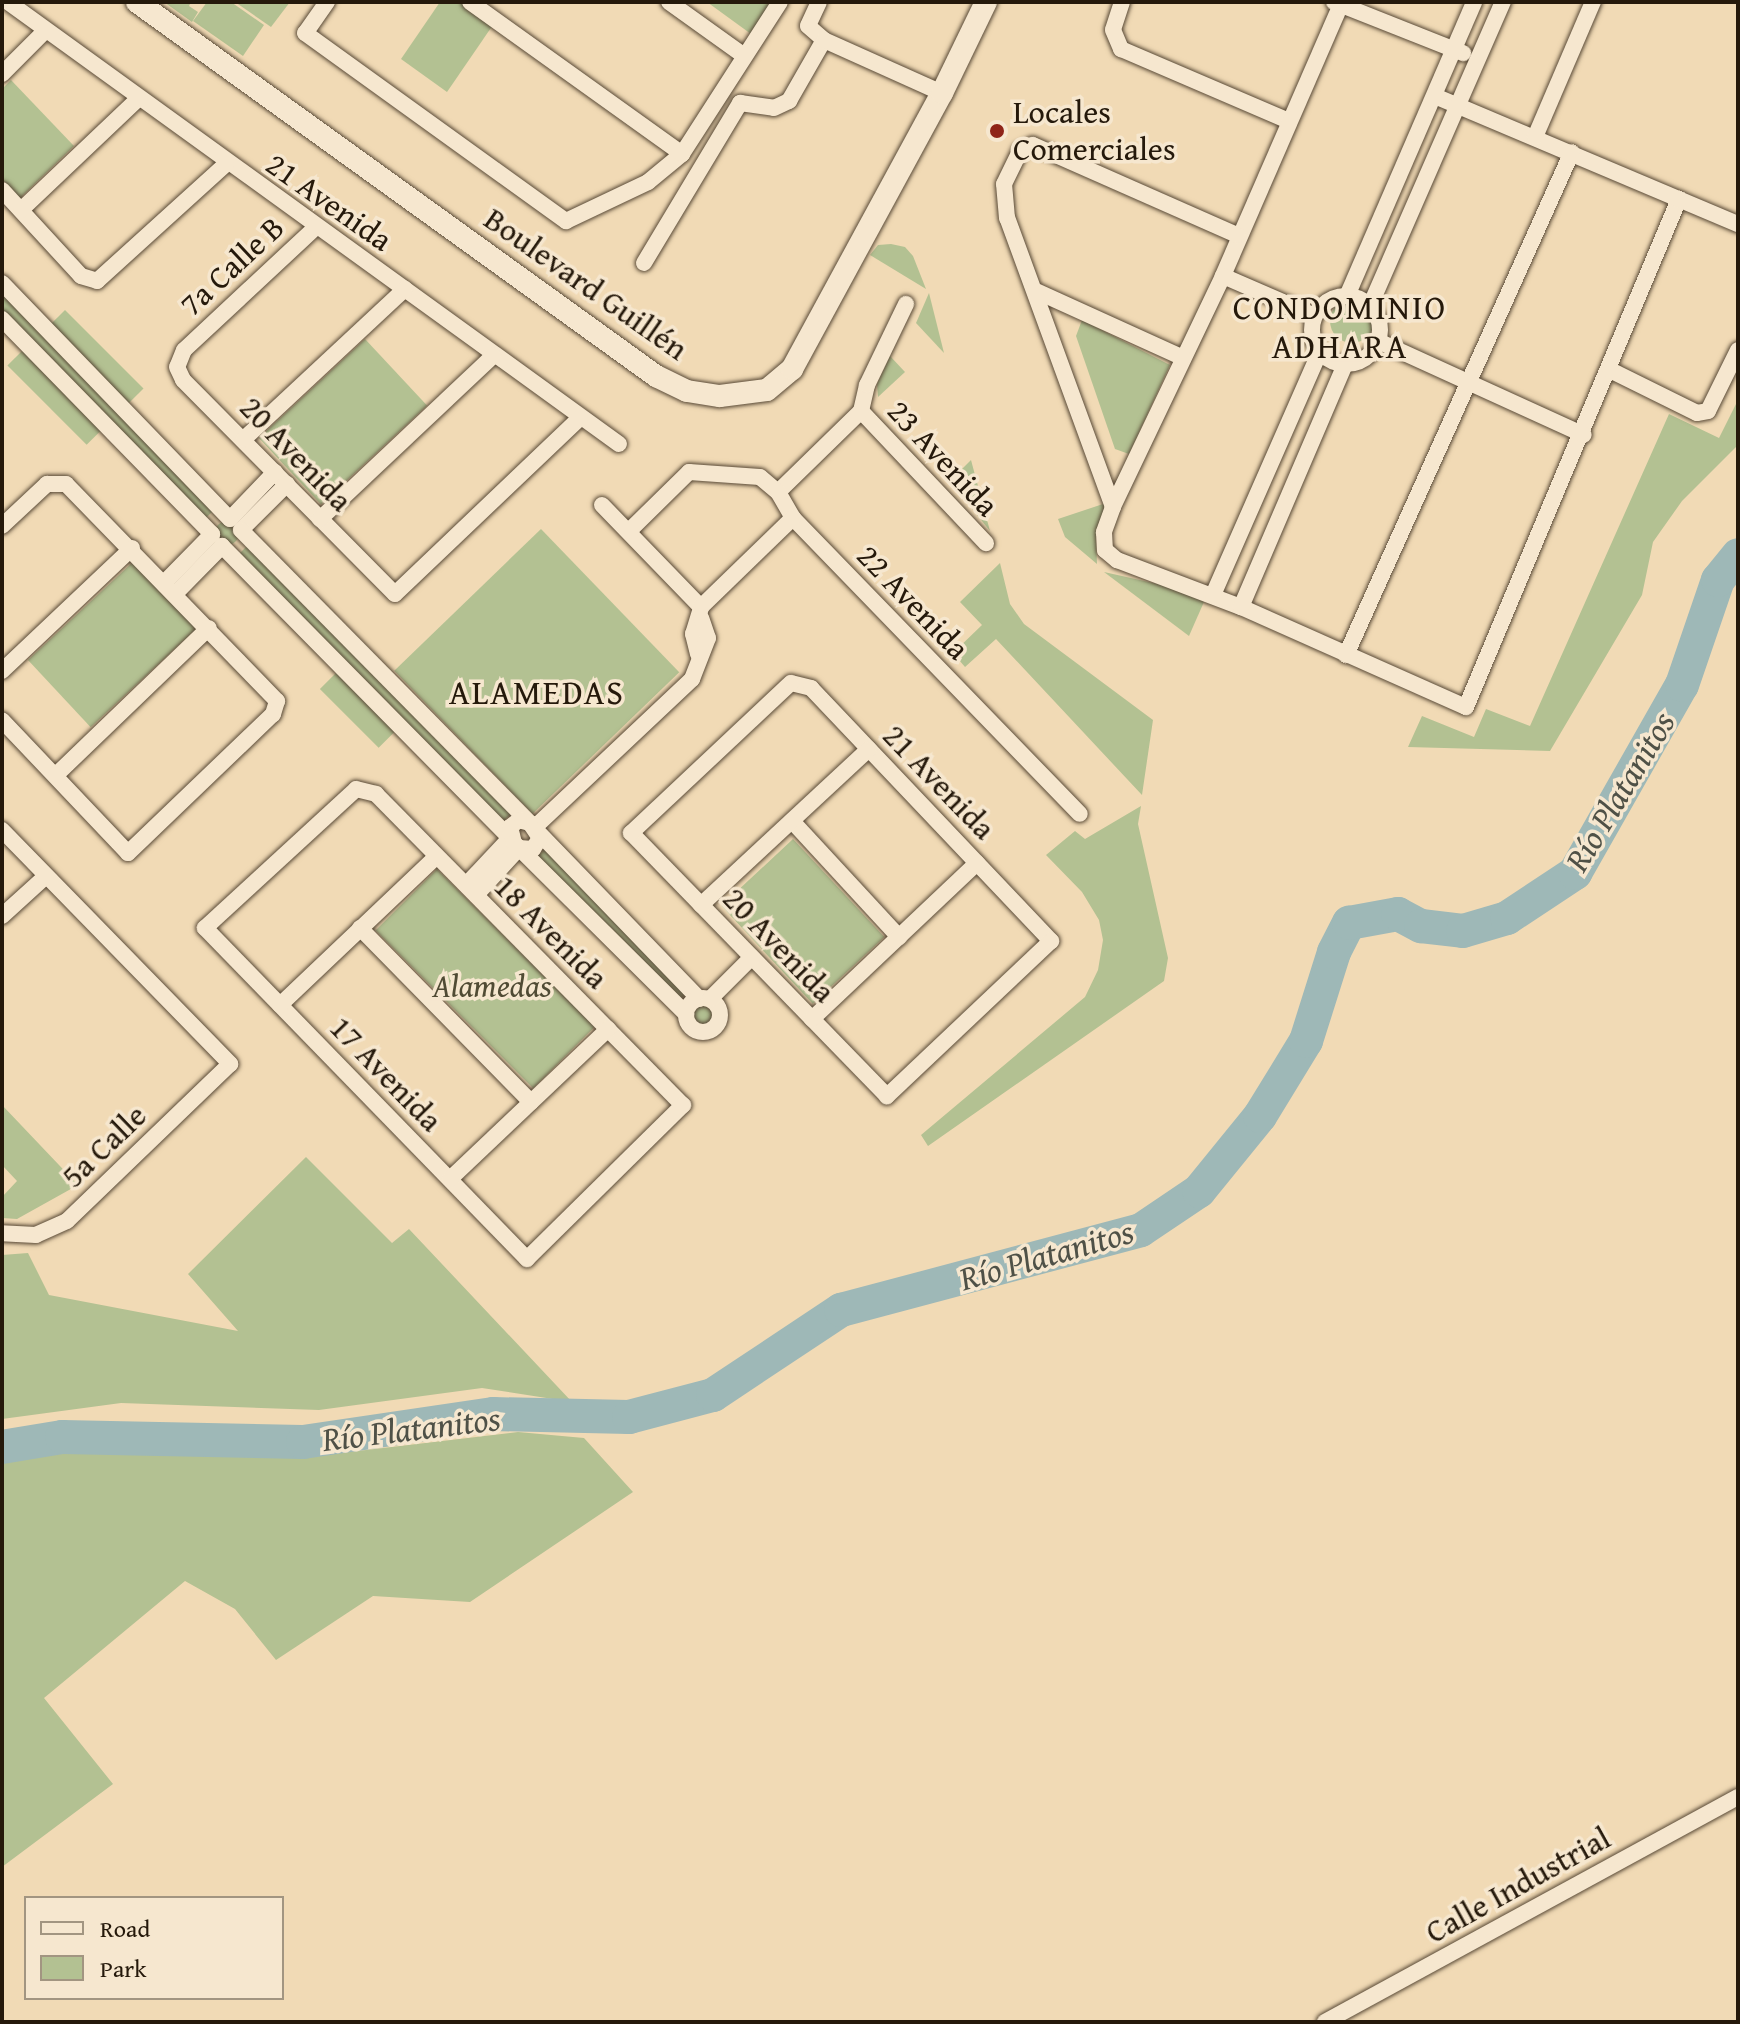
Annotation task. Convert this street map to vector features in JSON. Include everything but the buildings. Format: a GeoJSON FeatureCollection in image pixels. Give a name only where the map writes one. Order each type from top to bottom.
{"type":"FeatureCollection","features":[{"type":"Feature","properties":{"kind":"main road","name":"Boulevard Guillén"},"geometry":{"type":"LineString","coordinates":[[137,2],[656,376],[703,395],[755,394],[776,385],[792,369],[942,93],[986,2]]}},
{"type":"Feature","properties":{"kind":"street","name":"21 Avenida"},"geometry":{"type":"LineString","coordinates":[[8,2],[226,164],[619,444]]}},
{"type":"Feature","properties":{"kind":"street"},"geometry":{"type":"LineString","coordinates":[[327,2],[305,33],[566,221],[648,182],[682,154],[780,2]]}},
{"type":"Feature","properties":{"kind":"street"},"geometry":{"type":"LineString","coordinates":[[470,2],[682,154]]}},
{"type":"Feature","properties":{"kind":"street"},"geometry":{"type":"LineString","coordinates":[[669,2],[743,55]]}},
{"type":"Feature","properties":{"kind":"street"},"geometry":{"type":"LineString","coordinates":[[819,2],[808,26],[824,40],[942,93]]}},
{"type":"Feature","properties":{"kind":"street"},"geometry":{"type":"LineString","coordinates":[[1122,2],[1113,30],[1121,49],[1287,120]]}},
{"type":"Feature","properties":{"kind":"street"},"geometry":{"type":"LineString","coordinates":[[1347,296],[1437,97],[1474,2]]}},
{"type":"Feature","properties":{"kind":"street"},"geometry":{"type":"LineString","coordinates":[[1370,306],[1503,2]]}},
{"type":"Feature","properties":{"kind":"street"},"geometry":{"type":"LineString","coordinates":[[1535,137],[1593,2]]}},
{"type":"Feature","properties":{"kind":"street"},"geometry":{"type":"LineString","coordinates":[[1477,60],[1339,3],[1237,235],[1223,276],[1113,507],[1104,532],[1105,550],[1117,560],[1213,595],[1466,707],[1584,435],[1679,199]]}},
{"type":"Feature","properties":{"kind":"street"},"geometry":{"type":"LineString","coordinates":[[2,74],[46,30]]}},
{"type":"Feature","properties":{"kind":"street"},"geometry":{"type":"LineString","coordinates":[[644,263],[740,103],[774,108],[789,101],[824,40]]}},
{"type":"Feature","properties":{"kind":"street"},"geometry":{"type":"LineString","coordinates":[[1437,97],[1738,224]]}},
{"type":"Feature","properties":{"kind":"street"},"geometry":{"type":"LineString","coordinates":[[21,210],[139,98]]}},
{"type":"Feature","properties":{"kind":"street"},"geometry":{"type":"LineString","coordinates":[[1113,507],[1007,218],[1004,184],[1020,151],[1033,145],[1237,235]]}},
{"type":"Feature","properties":{"kind":"street"},"geometry":{"type":"LineString","coordinates":[[1346,655],[1470,387],[1572,152]]}},
{"type":"Feature","properties":{"kind":"street"},"geometry":{"type":"LineString","coordinates":[[2,190],[81,276],[93,281],[105,277],[226,164]]}},
{"type":"Feature","properties":{"kind":"street","name":"7a Calle B"},"geometry":{"type":"LineString","coordinates":[[187,347],[316,227]]}},
{"type":"Feature","properties":{"kind":"street"},"geometry":{"type":"LineString","coordinates":[[1223,276],[1315,316]]}},
{"type":"Feature","properties":{"kind":"street"},"geometry":{"type":"LineString","coordinates":[[2,283],[235,525],[709,1001],[718,1022],[710,1030],[694,1029],[686,1014],[2,319]]}},
{"type":"Feature","properties":{"kind":"street"},"geometry":{"type":"LineString","coordinates":[[244,439],[405,289]]}},
{"type":"Feature","properties":{"kind":"street"},"geometry":{"type":"LineString","coordinates":[[1036,291],[1184,358]]}},
{"type":"Feature","properties":{"kind":"street"},"geometry":{"type":"LineString","coordinates":[[1347,296],[1370,306],[1379,321],[1378,341],[1362,360],[1345,364],[1320,351],[1312,333],[1315,316],[1325,303],[1347,296]]}},
{"type":"Feature","properties":{"kind":"street"},"geometry":{"type":"LineString","coordinates":[[629,531],[689,472],[760,477],[778,492],[861,411],[867,385],[906,304]]}},
{"type":"Feature","properties":{"kind":"street"},"geometry":{"type":"LineString","coordinates":[[1378,341],[1470,387],[1584,435]]}},
{"type":"Feature","properties":{"kind":"street","name":"20 Avenida"},"geometry":{"type":"LineString","coordinates":[[187,347],[177,363],[180,376],[395,594],[580,418]]}},
{"type":"Feature","properties":{"kind":"street"},"geometry":{"type":"LineString","coordinates":[[1610,370],[1697,413],[1708,411],[1738,350]]}},
{"type":"Feature","properties":{"kind":"street"},"geometry":{"type":"LineString","coordinates":[[1213,595],[1320,351]]}},
{"type":"Feature","properties":{"kind":"street"},"geometry":{"type":"LineString","coordinates":[[320,519],[493,356]]}},
{"type":"Feature","properties":{"kind":"street"},"geometry":{"type":"LineString","coordinates":[[1241,607],[1345,364]]}},
{"type":"Feature","properties":{"kind":"street","name":"23 Avenida"},"geometry":{"type":"LineString","coordinates":[[861,411],[986,543]]}},
{"type":"Feature","properties":{"kind":"street"},"geometry":{"type":"LineString","coordinates":[[235,525],[281,478]]}},
{"type":"Feature","properties":{"kind":"street"},"geometry":{"type":"LineString","coordinates":[[2,526],[47,484],[66,484],[171,587],[271,690],[277,701],[273,714],[128,853],[2,720]]}},
{"type":"Feature","properties":{"kind":"street","name":"22 Avenida"},"geometry":{"type":"LineString","coordinates":[[778,492],[793,518],[1080,814]]}},
{"type":"Feature","properties":{"kind":"street"},"geometry":{"type":"LineString","coordinates":[[534,828],[692,679],[698,654],[709,633],[701,612],[602,505]]}},
{"type":"Feature","properties":{"kind":"street"},"geometry":{"type":"LineString","coordinates":[[701,612],[793,518]]}},
{"type":"Feature","properties":{"kind":"street"},"geometry":{"type":"LineString","coordinates":[[217,540],[214,521],[235,525]]}},
{"type":"Feature","properties":{"kind":"street"},"geometry":{"type":"LineString","coordinates":[[217,540],[239,545],[235,525]]}},
{"type":"Feature","properties":{"kind":"street"},"geometry":{"type":"LineString","coordinates":[[171,587],[217,540]]}},
{"type":"Feature","properties":{"kind":"street"},"geometry":{"type":"LineString","coordinates":[[2,671],[132,548]]}},
{"type":"Feature","properties":{"kind":"street"},"geometry":{"type":"LineString","coordinates":[[56,775],[209,628]]}},
{"type":"Feature","properties":{"kind":"street","name":"21 Avenida"},"geometry":{"type":"LineString","coordinates":[[631,833],[778,691],[791,683],[811,688],[1051,941],[887,1096]]}},
{"type":"Feature","properties":{"kind":"street"},"geometry":{"type":"LineString","coordinates":[[701,905],[869,749]]}},
{"type":"Feature","properties":{"kind":"street","name":"18 Avenida"},"geometry":{"type":"LineString","coordinates":[[205,928],[344,796],[361,789],[380,797],[683,1105],[527,1259]]}},
{"type":"Feature","properties":{"kind":"street"},"geometry":{"type":"LineString","coordinates":[[792,821],[899,937]]}},
{"type":"Feature","properties":{"kind":"street"},"geometry":{"type":"LineString","coordinates":[[471,890],[515,843],[513,822],[534,828]]}},
{"type":"Feature","properties":{"kind":"street"},"geometry":{"type":"LineString","coordinates":[[515,843],[537,847],[534,828]]}},
{"type":"Feature","properties":{"kind":"street"},"geometry":{"type":"LineString","coordinates":[[2,830],[46,876],[2,916]]}},
{"type":"Feature","properties":{"kind":"street","name":"20 Avenida"},"geometry":{"type":"LineString","coordinates":[[631,833],[887,1096]]}},
{"type":"Feature","properties":{"kind":"street"},"geometry":{"type":"LineString","coordinates":[[280,1005],[437,856]]}},
{"type":"Feature","properties":{"kind":"street"},"geometry":{"type":"LineString","coordinates":[[812,1019],[977,863]]}},
{"type":"Feature","properties":{"kind":"street","name":"5a Calle"},"geometry":{"type":"LineString","coordinates":[[2,1233],[36,1235],[67,1221],[230,1064],[46,876]]}},
{"type":"Feature","properties":{"kind":"street","name":"17 Avenida"},"geometry":{"type":"LineString","coordinates":[[205,928],[527,1259]]}},
{"type":"Feature","properties":{"kind":"street"},"geometry":{"type":"LineString","coordinates":[[360,928],[531,1102]]}},
{"type":"Feature","properties":{"kind":"street"},"geometry":{"type":"LineString","coordinates":[[686,1014],[709,1001],[755,961]]}},
{"type":"Feature","properties":{"kind":"street"},"geometry":{"type":"LineString","coordinates":[[450,1179],[608,1029]]}},
{"type":"Feature","properties":{"kind":"street","name":"Calle Industrial"},"geometry":{"type":"LineString","coordinates":[[1325,2022],[1738,1797]]}},
{"type":"Feature","properties":{"kind":"green space"},"geometry":{"type":"Polygon","coordinates":[[[164,2],[191,2],[189,6],[198,12],[192,22],[164,2]]]}},
{"type":"Feature","properties":{"kind":"green space"},"geometry":{"type":"Polygon","coordinates":[[[207,2],[231,2],[264,25],[243,56],[193,21],[207,2]]]}},
{"type":"Feature","properties":{"kind":"green space"},"geometry":{"type":"Polygon","coordinates":[[[235,2],[290,2],[271,27],[235,2]]]}},
{"type":"Feature","properties":{"kind":"green space"},"geometry":{"type":"Polygon","coordinates":[[[440,2],[466,2],[495,22],[447,92],[401,59],[440,2]]]}},
{"type":"Feature","properties":{"kind":"green space"},"geometry":{"type":"Polygon","coordinates":[[[707,2],[774,2],[751,34],[707,2]]]}},
{"type":"Feature","properties":{"kind":"green space"},"geometry":{"type":"Polygon","coordinates":[[[11,80],[74,146],[20,198],[2,179],[2,89],[11,80]]]}},
{"type":"Feature","properties":{"kind":"green space"},"geometry":{"type":"Polygon","coordinates":[[[878,245],[905,247],[913,256],[926,289],[870,255],[878,245]]]}},
{"type":"Feature","properties":{"kind":"green space"},"geometry":{"type":"Polygon","coordinates":[[[2,288],[215,509],[197,527],[2,325],[2,288]]]}},
{"type":"Feature","properties":{"kind":"green space"},"geometry":{"type":"Polygon","coordinates":[[[929,293],[944,353],[916,323],[929,293]]]}},
{"type":"Feature","properties":{"kind":"green space","name":"CONDOMINIO ADHARA"},"geometry":{"type":"Polygon","coordinates":[[[1352,299],[1367,306],[1374,321],[1367,336],[1352,343],[1337,336],[1330,321],[1337,306],[1352,299]]]}},
{"type":"Feature","properties":{"kind":"green space"},"geometry":{"type":"Polygon","coordinates":[[[65,310],[143,388],[128,404],[49,326],[65,310]]]}},
{"type":"Feature","properties":{"kind":"green space"},"geometry":{"type":"Polygon","coordinates":[[[1082,320],[1170,365],[1129,454],[1115,449],[1076,336],[1082,320]]]}},
{"type":"Feature","properties":{"kind":"green space"},"geometry":{"type":"Polygon","coordinates":[[[365,339],[427,406],[321,504],[259,438],[365,339]]]}},
{"type":"Feature","properties":{"kind":"green space"},"geometry":{"type":"Polygon","coordinates":[[[23,350],[102,429],[87,445],[7,366],[23,350]]]}},
{"type":"Feature","properties":{"kind":"green space"},"geometry":{"type":"Polygon","coordinates":[[[890,356],[905,372],[878,397],[877,384],[890,356]]]}},
{"type":"Feature","properties":{"kind":"green space"},"geometry":{"type":"Polygon","coordinates":[[[1738,400],[1738,445],[1682,501],[1653,542],[1642,595],[1550,751],[1408,747],[1422,716],[1474,737],[1486,709],[1530,726],[1669,414],[1719,438],[1738,400]]]}},
{"type":"Feature","properties":{"kind":"green space"},"geometry":{"type":"Polygon","coordinates":[[[971,460],[990,531],[950,481],[971,460]]]}},
{"type":"Feature","properties":{"kind":"green space"},"geometry":{"type":"Polygon","coordinates":[[[1106,503],[1096,539],[1097,564],[1065,537],[1058,519],[1106,503]]]}},
{"type":"Feature","properties":{"kind":"green space"},"geometry":{"type":"Polygon","coordinates":[[[227,521],[235,525],[239,533],[235,541],[227,545],[219,541],[215,533],[219,525],[227,521]]]}},
{"type":"Feature","properties":{"kind":"green space","name":"Alamedas"},"geometry":{"type":"Polygon","coordinates":[[[541,529],[679,672],[532,814],[394,671],[541,529]]]}},
{"type":"Feature","properties":{"kind":"green space"},"geometry":{"type":"Polygon","coordinates":[[[250,543],[516,809],[502,822],[237,556],[250,543]]]}},
{"type":"Feature","properties":{"kind":"green space"},"geometry":{"type":"Polygon","coordinates":[[[134,561],[197,628],[91,727],[28,660],[134,561]]]}},
{"type":"Feature","properties":{"kind":"green space"},"geometry":{"type":"Polygon","coordinates":[[[1000,563],[1010,604],[1024,624],[1153,720],[1142,795],[996,639],[965,667],[953,653],[982,625],[960,602],[1000,563]]]}},
{"type":"Feature","properties":{"kind":"green space"},"geometry":{"type":"Polygon","coordinates":[[[1104,572],[1207,595],[1189,636],[1104,572]]]}},
{"type":"Feature","properties":{"kind":"green space"},"geometry":{"type":"Polygon","coordinates":[[[339,670],[398,729],[379,748],[320,689],[339,670]]]}},
{"type":"Feature","properties":{"kind":"green space"},"geometry":{"type":"Polygon","coordinates":[[[1141,806],[1138,824],[1168,958],[1164,981],[928,1146],[921,1135],[1085,997],[1098,970],[1103,940],[1099,920],[1082,892],[1046,855],[1075,831],[1085,839],[1141,806]]]}},
{"type":"Feature","properties":{"kind":"green space"},"geometry":{"type":"Polygon","coordinates":[[[793,839],[884,937],[813,1004],[721,906],[793,839]]]}},
{"type":"Feature","properties":{"kind":"green space"},"geometry":{"type":"Polygon","coordinates":[[[547,847],[687,992],[677,1002],[537,857],[547,847]]]}},
{"type":"Feature","properties":{"kind":"green space","name":"Alamedas"},"geometry":{"type":"Polygon","coordinates":[[[437,869],[595,1027],[533,1088],[375,931],[437,869]]]}},
{"type":"Feature","properties":{"kind":"green space"},"geometry":{"type":"Polygon","coordinates":[[[703,1004],[711,1007],[714,1015],[711,1023],[703,1026],[695,1023],[692,1015],[695,1007],[703,1004]]]}},
{"type":"Feature","properties":{"kind":"green space"},"geometry":{"type":"Polygon","coordinates":[[[2,1105],[78,1185],[17,1219],[2,1218],[2,1197],[17,1181],[2,1165],[2,1105]]]}},
{"type":"Feature","properties":{"kind":"green space"},"geometry":{"type":"Polygon","coordinates":[[[306,1157],[392,1243],[409,1229],[572,1402],[482,1388],[319,1410],[121,1403],[2,1419],[2,1255],[28,1253],[49,1295],[238,1331],[188,1274],[306,1157]]]}},
{"type":"Feature","properties":{"kind":"green space"},"geometry":{"type":"Polygon","coordinates":[[[518,1432],[584,1438],[633,1492],[470,1602],[373,1596],[276,1660],[235,1609],[185,1581],[44,1698],[113,1784],[2,1867],[2,1464],[19,1456],[67,1453],[324,1455],[518,1432]]]}},
{"type":"Feature","properties":{"kind":"waterway","name":"Río Platanitos"},"geometry":{"type":"LineString","coordinates":[[2,1447],[62,1437],[303,1442],[493,1414],[629,1417],[713,1395],[841,1310],[1141,1230],[1199,1191],[1260,1116],[1306,1041],[1334,952],[1349,923],[1398,914],[1421,926],[1463,931],[1507,918],[1575,873],[1682,685],[1718,580],[1738,555]]}},
{"type":"Feature","properties":{"kind":"place","name":"Locales Comerciales"},"geometry":{"type":"Point","coordinates":[997,131]}},
{"type":"Feature","properties":{"kind":"district","name":"CONDOMINIO ADHARA"},"geometry":{"type":"Point","coordinates":[1340,326]}},
{"type":"Feature","properties":{"kind":"district","name":"ALAMEDAS"},"geometry":{"type":"Point","coordinates":[537,692]}}]}
